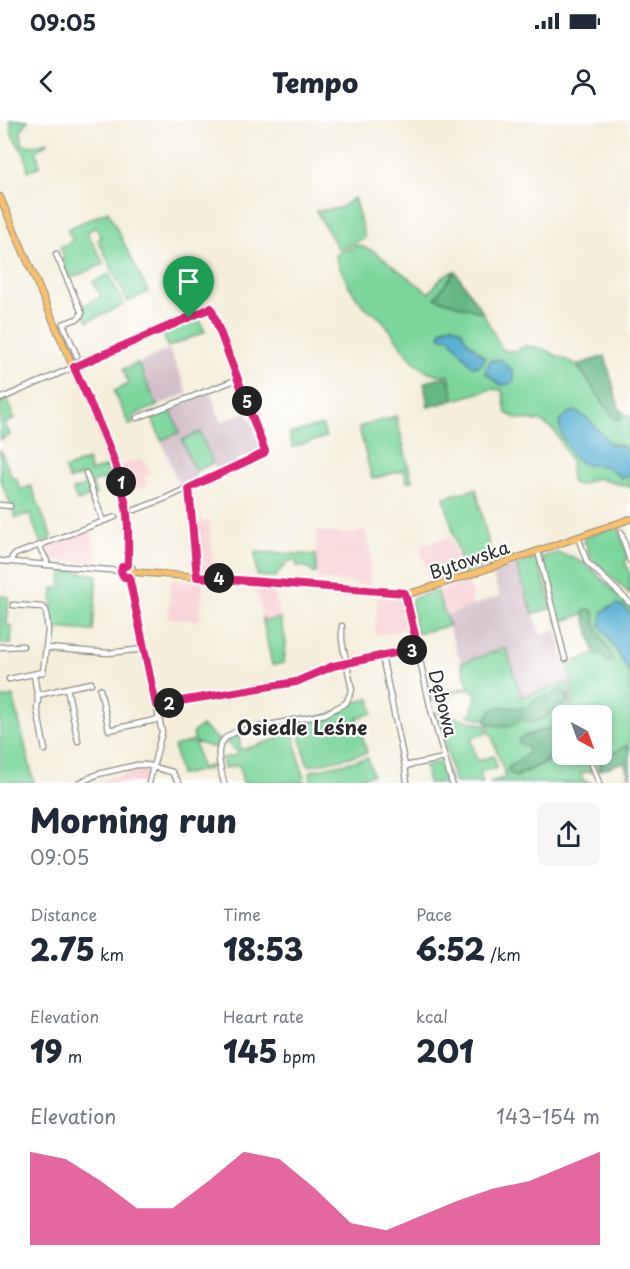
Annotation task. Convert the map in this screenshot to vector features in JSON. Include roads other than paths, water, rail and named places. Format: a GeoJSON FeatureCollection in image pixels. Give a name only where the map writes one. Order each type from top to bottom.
{"type":"FeatureCollection","features":[{"type":"Feature","properties":{"kind":"main road"},"geometry":{"type":"LineString","coordinates":[[0,197],[60,326],[74,367],[121,482],[127,513],[128,565],[132,567],[131,574],[123,576],[122,567],[128,565]]}},
{"type":"Feature","properties":{"kind":"main road","name":"Bytowska"},"geometry":{"type":"LineString","coordinates":[[131,574],[405,593],[426,590],[630,519]]}},
{"type":"Feature","properties":{"kind":"street"},"geometry":{"type":"LineString","coordinates":[[56,254],[81,313],[79,318],[60,326],[77,356]]}},
{"type":"Feature","properties":{"kind":"street"},"geometry":{"type":"LineString","coordinates":[[0,399],[211,308],[264,453],[135,510]]}},
{"type":"Feature","properties":{"kind":"street"},"geometry":{"type":"LineString","coordinates":[[137,418],[238,379]]}},
{"type":"Feature","properties":{"kind":"street"},"geometry":{"type":"LineString","coordinates":[[86,473],[103,521]]}},
{"type":"Feature","properties":{"kind":"street"},"geometry":{"type":"LineString","coordinates":[[189,488],[197,577]]}},
{"type":"Feature","properties":{"kind":"street"},"geometry":{"type":"LineString","coordinates":[[0,505],[10,506]]}},
{"type":"Feature","properties":{"kind":"street"},"geometry":{"type":"LineString","coordinates":[[10,562],[14,555],[115,517]]}},
{"type":"Feature","properties":{"kind":"street"},"geometry":{"type":"LineString","coordinates":[[621,532],[630,561]]}},
{"type":"Feature","properties":{"kind":"street"},"geometry":{"type":"LineString","coordinates":[[578,537],[587,562],[630,603]]}},
{"type":"Feature","properties":{"kind":"street"},"geometry":{"type":"LineString","coordinates":[[39,546],[47,561],[46,565]]}},
{"type":"Feature","properties":{"kind":"street"},"geometry":{"type":"LineString","coordinates":[[538,551],[565,659]]}},
{"type":"Feature","properties":{"kind":"street"},"geometry":{"type":"LineString","coordinates":[[0,561],[121,571]]}},
{"type":"Feature","properties":{"kind":"street"},"geometry":{"type":"LineString","coordinates":[[131,574],[162,736],[149,783]]}},
{"type":"Feature","properties":{"kind":"street","name":"Dębowa"},"geometry":{"type":"LineString","coordinates":[[405,593],[452,783]]}},
{"type":"Feature","properties":{"kind":"street"},"geometry":{"type":"LineString","coordinates":[[9,679],[34,675],[45,669],[48,616],[42,607],[13,605]]}},
{"type":"Feature","properties":{"kind":"street"},"geometry":{"type":"LineString","coordinates":[[224,783],[218,754],[220,745],[226,736],[239,731],[325,714],[342,707],[349,699],[352,690],[342,641],[342,626]]}},
{"type":"Feature","properties":{"kind":"street"},"geometry":{"type":"LineString","coordinates":[[0,646],[23,646]]}},
{"type":"Feature","properties":{"kind":"street"},"geometry":{"type":"LineString","coordinates":[[46,648],[108,652],[144,649]]}},
{"type":"Feature","properties":{"kind":"street"},"geometry":{"type":"LineString","coordinates":[[156,705],[296,682],[328,668],[418,648]]}},
{"type":"Feature","properties":{"kind":"street"},"geometry":{"type":"LineString","coordinates":[[382,656],[407,783]]}},
{"type":"Feature","properties":{"kind":"street"},"geometry":{"type":"LineString","coordinates":[[34,675],[38,695],[37,709],[45,750]]}},
{"type":"Feature","properties":{"kind":"street"},"geometry":{"type":"LineString","coordinates":[[38,695],[92,683]]}},
{"type":"Feature","properties":{"kind":"street"},"geometry":{"type":"LineString","coordinates":[[67,688],[78,741]]}},
{"type":"Feature","properties":{"kind":"street"},"geometry":{"type":"LineString","coordinates":[[100,689],[109,730],[160,719]]}},
{"type":"Feature","properties":{"kind":"street"},"geometry":{"type":"LineString","coordinates":[[405,766],[445,758]]}},
{"type":"Feature","properties":{"kind":"street"},"geometry":{"type":"LineString","coordinates":[[79,783],[91,776],[108,771],[142,765],[172,772],[179,783]]}},
{"type":"Feature","properties":{"kind":"street"},"geometry":{"type":"LineString","coordinates":[[592,765],[599,783]]}},
{"type":"Feature","properties":{"kind":"water"},"geometry":{"type":"Polygon","coordinates":[[[451,325],[461,330],[467,341],[485,358],[481,365],[472,366],[449,337],[441,337],[440,332],[451,325]]]}},
{"type":"Feature","properties":{"kind":"water"},"geometry":{"type":"Polygon","coordinates":[[[500,359],[513,371],[514,380],[509,384],[501,385],[485,372],[490,361],[500,359]]]}},
{"type":"Feature","properties":{"kind":"water"},"geometry":{"type":"Polygon","coordinates":[[[575,411],[588,419],[611,444],[628,448],[630,475],[621,478],[608,467],[584,464],[575,459],[562,436],[559,422],[568,413],[575,411]]]}},
{"type":"Feature","properties":{"kind":"water"},"geometry":{"type":"Polygon","coordinates":[[[617,604],[630,613],[630,673],[600,624],[603,611],[617,604]]]}},
{"type":"Feature","properties":{"kind":"district","name":"Osiedle Leśne"},"geometry":{"type":"Point","coordinates":[302,727]}}]}
